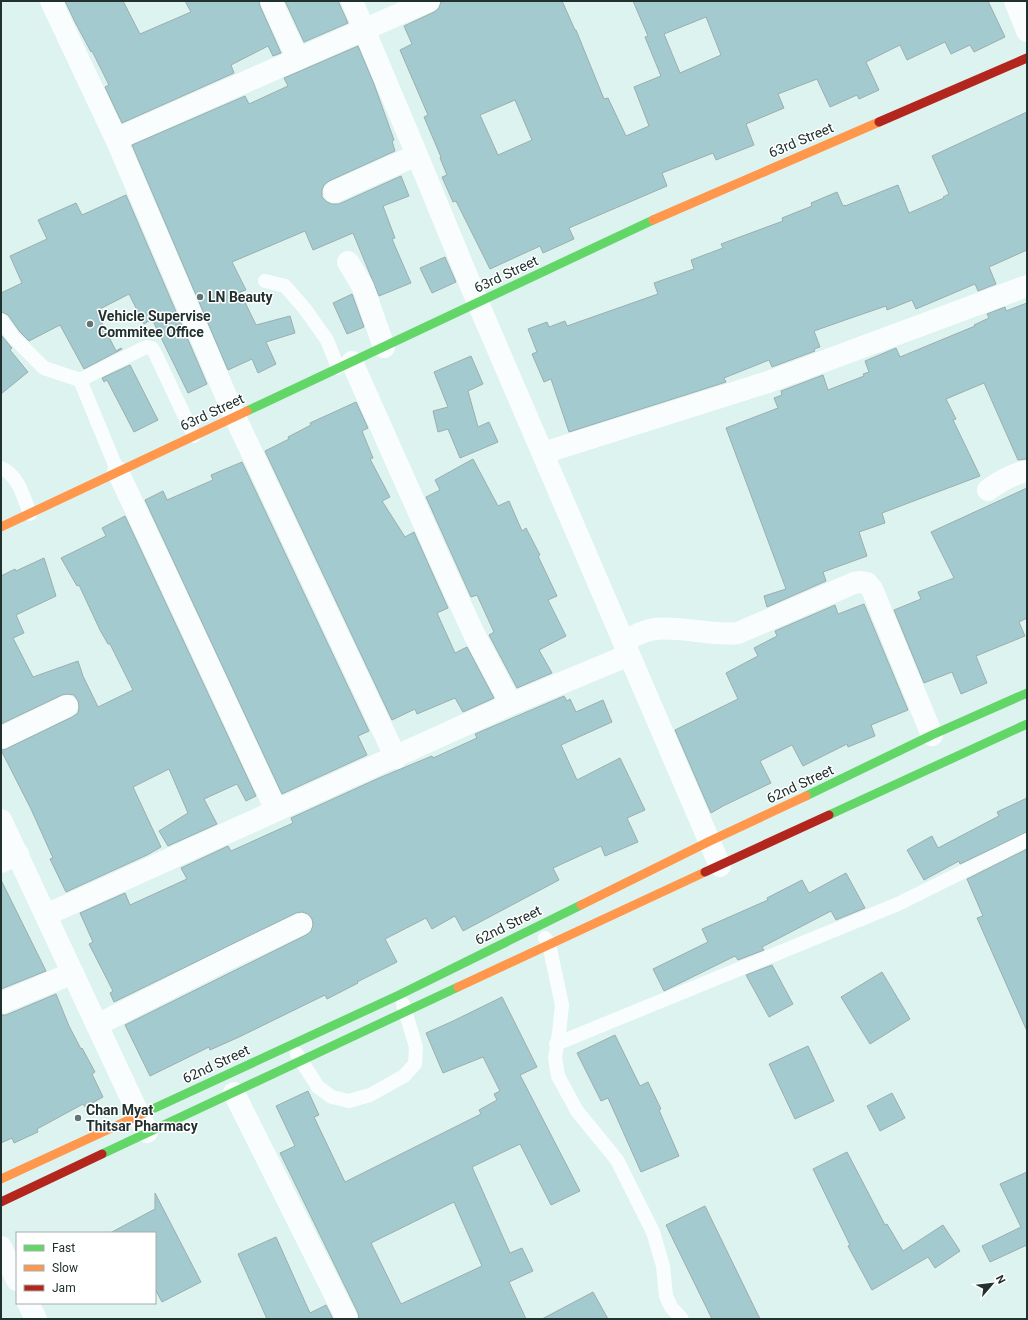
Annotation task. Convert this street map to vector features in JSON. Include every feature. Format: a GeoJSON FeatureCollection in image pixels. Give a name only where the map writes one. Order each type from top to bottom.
{"type":"FeatureCollection","features":[{"type":"Feature","properties":{"kind":"main road","name":"63rd Street"},"geometry":{"type":"LineString","coordinates":[[1,527],[677,209],[1027,58]]}},
{"type":"Feature","properties":{"kind":"main road","name":"62nd Street"},"geometry":{"type":"LineString","coordinates":[[1,1202],[292,1044],[399,995],[710,841],[810,795],[932,735],[1027,693]]}},
{"type":"Feature","properties":{"kind":"main road","name":"62nd Street"},"geometry":{"type":"LineString","coordinates":[[1,1179],[143,1124],[234,1093],[300,1060],[406,1012],[548,944],[1027,724]]}},
{"type":"Feature","properties":{"kind":"street"},"geometry":{"type":"LineString","coordinates":[[51,1],[116,139],[235,417],[396,758]]}},
{"type":"Feature","properties":{"kind":"street"},"geometry":{"type":"LineString","coordinates":[[271,1],[298,59]]}},
{"type":"Feature","properties":{"kind":"street"},"geometry":{"type":"LineString","coordinates":[[352,1],[478,303],[720,866]]}},
{"type":"Feature","properties":{"kind":"street"},"geometry":{"type":"LineString","coordinates":[[116,139],[429,1]]}},
{"type":"Feature","properties":{"kind":"street"},"geometry":{"type":"LineString","coordinates":[[1015,1],[1027,31]]}},
{"type":"Feature","properties":{"kind":"street"},"geometry":{"type":"LineString","coordinates":[[334,192],[417,155]]}},
{"type":"Feature","properties":{"kind":"street"},"geometry":{"type":"LineString","coordinates":[[348,262],[363,287],[384,347]]}},
{"type":"Feature","properties":{"kind":"street"},"geometry":{"type":"LineString","coordinates":[[543,454],[768,382],[1027,286]]}},
{"type":"Feature","properties":{"kind":"street"},"geometry":{"type":"LineString","coordinates":[[345,365],[441,562],[474,634],[511,704]]}},
{"type":"Feature","properties":{"kind":"street"},"geometry":{"type":"LineString","coordinates":[[988,490],[1002,480],[1016,473],[1027,471]]}},
{"type":"Feature","properties":{"kind":"street"},"geometry":{"type":"LineString","coordinates":[[118,472],[276,810]]}},
{"type":"Feature","properties":{"kind":"street"},"geometry":{"type":"LineString","coordinates":[[46,915],[276,810],[396,758],[511,704],[626,648],[654,629],[680,629],[723,634],[738,633],[854,583],[867,583],[872,589],[932,735]]}},
{"type":"Feature","properties":{"kind":"street"},"geometry":{"type":"LineString","coordinates":[[1,738],[67,706]]}},
{"type":"Feature","properties":{"kind":"street"},"geometry":{"type":"LineString","coordinates":[[1,820],[9,858],[46,915],[143,1124]]}},
{"type":"Feature","properties":{"kind":"street"},"geometry":{"type":"LineString","coordinates":[[97,1025],[301,924]]}},
{"type":"Feature","properties":{"kind":"street"},"geometry":{"type":"LineString","coordinates":[[1,1003],[73,973]]}},
{"type":"Feature","properties":{"kind":"street"},"geometry":{"type":"LineString","coordinates":[[234,1093],[347,1319]]}},
{"type":"Feature","properties":{"kind":"street"},"geometry":{"type":"LineString","coordinates":[[1,1247],[16,1278]]}},
{"type":"Feature","properties":{"kind":"street"},"geometry":{"type":"LineString","coordinates":[[28,1304],[36,1319]]}},
{"type":"Feature","properties":{"kind":"lane"},"geometry":{"type":"LineString","coordinates":[[265,281],[285,286],[305,308],[345,365]]}},
{"type":"Feature","properties":{"kind":"lane"},"geometry":{"type":"LineString","coordinates":[[1,320],[14,338],[44,368],[80,380],[142,349],[147,347],[152,348],[194,436]]}},
{"type":"Feature","properties":{"kind":"lane"},"geometry":{"type":"LineString","coordinates":[[80,380],[118,472]]}},
{"type":"Feature","properties":{"kind":"lane"},"geometry":{"type":"LineString","coordinates":[[1,468],[16,481],[30,514]]}},
{"type":"Feature","properties":{"kind":"lane"},"geometry":{"type":"LineString","coordinates":[[556,1044],[898,904],[1027,840]]}},
{"type":"Feature","properties":{"kind":"lane"},"geometry":{"type":"LineString","coordinates":[[539,925],[548,944],[562,1005],[555,1058],[558,1076],[577,1111],[617,1160],[653,1232],[663,1266],[666,1296],[671,1307],[682,1319]]}},
{"type":"Feature","properties":{"kind":"lane"},"geometry":{"type":"LineString","coordinates":[[292,1044],[300,1060],[318,1087],[332,1097],[350,1101],[370,1095],[404,1076],[415,1064],[416,1047],[406,1012],[399,995]]}},
{"type":"Feature","properties":{"kind":"building"},"geometry":{"type":"Polygon","coordinates":[[[65,1],[123,1],[140,34],[191,12],[185,1],[259,1],[281,53],[273,56],[268,46],[231,65],[234,73],[122,123],[105,87],[109,85],[65,1]]]}},
{"type":"Feature","properties":{"kind":"building"},"geometry":{"type":"Polygon","coordinates":[[[285,1],[338,1],[348,23],[304,42],[285,1]]]}},
{"type":"Feature","properties":{"kind":"building"},"geometry":{"type":"Polygon","coordinates":[[[441,1],[562,1],[576,30],[604,99],[608,98],[626,136],[649,126],[634,87],[661,76],[645,37],[648,36],[633,1],[988,1],[1005,37],[974,52],[970,45],[951,54],[945,42],[907,60],[900,45],[866,62],[879,90],[859,99],[857,95],[830,107],[817,79],[778,94],[784,108],[746,124],[754,145],[716,160],[713,153],[662,173],[667,186],[569,228],[574,239],[543,253],[540,246],[490,269],[456,201],[453,202],[442,177],[447,175],[424,117],[428,115],[400,50],[412,44],[404,26],[434,12],[439,8],[441,1]],[[706,17],[664,34],[680,73],[721,55],[706,17]],[[515,100],[480,115],[498,155],[532,140],[515,100]]]}},
{"type":"Feature","properties":{"kind":"building"},"geometry":{"type":"Polygon","coordinates":[[[358,46],[374,84],[394,140],[392,141],[395,151],[329,181],[324,185],[322,197],[327,202],[339,204],[401,176],[409,196],[383,206],[395,238],[392,239],[411,283],[379,296],[353,233],[313,250],[305,231],[232,262],[246,290],[240,292],[256,325],[290,316],[295,333],[266,342],[276,364],[258,373],[252,359],[228,370],[132,145],[245,96],[249,104],[288,86],[284,78],[358,46]]]}},
{"type":"Feature","properties":{"kind":"building"},"geometry":{"type":"Polygon","coordinates":[[[1027,112],[1027,250],[989,267],[996,284],[978,291],[975,284],[916,309],[912,300],[887,310],[886,306],[848,319],[814,331],[820,347],[814,349],[815,351],[772,367],[769,360],[724,378],[726,382],[569,432],[551,379],[544,382],[532,354],[537,352],[528,329],[547,322],[549,327],[565,321],[567,326],[658,294],[654,283],[694,269],[691,260],[723,248],[721,244],[783,221],[782,218],[812,206],[811,203],[837,192],[843,206],[845,206],[898,185],[909,213],[944,198],[943,197],[949,194],[932,156],[1027,112]]]}},
{"type":"Feature","properties":{"kind":"building"},"geometry":{"type":"Polygon","coordinates":[[[126,195],[207,384],[188,393],[152,319],[144,324],[129,294],[96,311],[116,351],[121,348],[122,349],[84,369],[60,325],[29,341],[20,332],[8,315],[1,312],[1,293],[22,283],[10,256],[47,239],[38,220],[76,203],[82,215],[126,195]]]}},
{"type":"Feature","properties":{"kind":"building"},"geometry":{"type":"Polygon","coordinates":[[[445,257],[456,282],[432,293],[420,268],[445,257]]]}},
{"type":"Feature","properties":{"kind":"building"},"geometry":{"type":"Polygon","coordinates":[[[352,294],[364,327],[347,334],[333,303],[352,294]]]}},
{"type":"Feature","properties":{"kind":"building"},"geometry":{"type":"Polygon","coordinates":[[[1027,303],[1027,459],[1018,460],[984,383],[946,399],[956,419],[953,420],[980,476],[882,513],[885,523],[859,532],[867,556],[823,572],[826,581],[767,607],[764,596],[786,589],[726,428],[778,408],[774,398],[782,395],[781,391],[823,375],[828,390],[864,376],[863,374],[869,372],[865,361],[896,348],[900,357],[975,326],[974,325],[989,318],[987,314],[1005,307],[1006,311],[1027,303]]]}},
{"type":"Feature","properties":{"kind":"building"},"geometry":{"type":"Polygon","coordinates":[[[1,335],[12,348],[10,350],[28,372],[1,394],[1,335]]]}},
{"type":"Feature","properties":{"kind":"building"},"geometry":{"type":"Polygon","coordinates":[[[471,356],[483,384],[468,391],[478,427],[489,422],[498,442],[460,458],[448,429],[438,432],[433,411],[448,407],[434,372],[471,356]]]}},
{"type":"Feature","properties":{"kind":"building"},"geometry":{"type":"Polygon","coordinates":[[[130,365],[158,420],[134,432],[107,380],[104,382],[102,378],[130,365]]]}},
{"type":"Feature","properties":{"kind":"building"},"geometry":{"type":"Polygon","coordinates":[[[356,402],[368,428],[362,431],[373,458],[370,459],[390,497],[382,501],[405,537],[414,532],[448,608],[437,613],[455,653],[467,647],[494,698],[463,712],[455,698],[417,714],[415,709],[392,720],[265,451],[289,439],[288,437],[311,425],[310,423],[356,402]]]}},
{"type":"Feature","properties":{"kind":"building"},"geometry":{"type":"Polygon","coordinates":[[[473,459],[498,506],[509,501],[522,531],[526,528],[540,555],[538,556],[557,596],[548,600],[566,636],[539,650],[552,673],[517,688],[489,635],[494,632],[477,595],[471,597],[426,497],[440,490],[435,480],[473,459]]]}},
{"type":"Feature","properties":{"kind":"building"},"geometry":{"type":"Polygon","coordinates":[[[242,462],[369,731],[358,736],[367,755],[282,794],[145,500],[163,491],[167,500],[213,480],[211,475],[242,462]]]}},
{"type":"Feature","properties":{"kind":"building"},"geometry":{"type":"Polygon","coordinates":[[[1027,488],[1027,618],[1019,622],[1025,636],[976,656],[987,683],[961,694],[952,672],[924,683],[894,610],[921,599],[918,592],[954,578],[931,532],[1027,488]]]}},
{"type":"Feature","properties":{"kind":"building"},"geometry":{"type":"Polygon","coordinates":[[[125,516],[256,796],[246,801],[237,784],[204,799],[217,824],[168,846],[159,831],[188,813],[169,769],[133,787],[161,847],[147,855],[66,892],[50,859],[53,858],[31,809],[1,750],[6,749],[72,717],[78,713],[78,701],[74,695],[62,695],[1,724],[1,576],[44,558],[56,596],[16,615],[24,633],[13,638],[33,677],[78,661],[83,676],[98,707],[133,690],[110,644],[108,644],[100,630],[79,585],[77,586],[61,558],[106,536],[102,528],[125,516]]]}},
{"type":"Feature","properties":{"kind":"building"},"geometry":{"type":"Polygon","coordinates":[[[864,604],[908,710],[871,725],[875,736],[848,747],[847,744],[803,766],[792,745],[760,761],[771,783],[711,813],[675,730],[738,699],[726,673],[758,656],[754,648],[777,636],[775,631],[835,605],[838,614],[864,604]]]}},
{"type":"Feature","properties":{"kind":"building"},"geometry":{"type":"Polygon","coordinates":[[[564,696],[567,701],[570,699],[576,712],[603,700],[612,722],[561,745],[577,780],[620,758],[645,810],[627,818],[638,842],[605,856],[601,846],[553,868],[559,880],[463,931],[455,916],[432,929],[426,918],[385,939],[397,962],[327,999],[325,995],[239,1037],[210,1050],[209,1047],[150,1076],[125,1025],[306,935],[311,931],[313,925],[312,919],[308,914],[302,912],[296,913],[114,1002],[110,993],[113,991],[89,944],[93,942],[80,913],[125,893],[130,905],[187,879],[181,868],[228,846],[231,851],[293,823],[291,818],[379,778],[432,756],[433,758],[477,738],[475,734],[564,696]]]}},
{"type":"Feature","properties":{"kind":"building"},"geometry":{"type":"Polygon","coordinates":[[[1027,798],[1027,832],[960,864],[959,861],[924,880],[907,850],[932,836],[938,848],[999,816],[997,812],[1027,798]]]}},
{"type":"Feature","properties":{"kind":"building"},"geometry":{"type":"Polygon","coordinates":[[[1027,849],[1027,1031],[977,918],[983,916],[967,879],[1027,849]]]}},
{"type":"Feature","properties":{"kind":"building"},"geometry":{"type":"Polygon","coordinates":[[[846,873],[865,908],[836,920],[831,911],[762,947],[764,950],[738,960],[735,956],[664,991],[653,969],[708,942],[702,929],[768,900],[767,898],[802,880],[809,893],[846,873]]]}},
{"type":"Feature","properties":{"kind":"building"},"geometry":{"type":"Polygon","coordinates":[[[1,880],[46,971],[1,989],[1,880]]]}},
{"type":"Feature","properties":{"kind":"building"},"geometry":{"type":"Polygon","coordinates":[[[772,965],[793,1004],[769,1017],[746,975],[772,965]]]}},
{"type":"Feature","properties":{"kind":"building"},"geometry":{"type":"Polygon","coordinates":[[[882,972],[910,1019],[870,1044],[841,997],[882,972]]]}},
{"type":"Feature","properties":{"kind":"building"},"geometry":{"type":"Polygon","coordinates":[[[56,994],[69,1026],[95,1072],[92,1074],[103,1097],[85,1107],[83,1104],[37,1129],[38,1132],[14,1143],[12,1138],[1,1143],[1,1015],[6,1015],[56,994]]]}},
{"type":"Feature","properties":{"kind":"building"},"geometry":{"type":"Polygon","coordinates":[[[502,997],[537,1067],[520,1075],[580,1191],[551,1205],[520,1144],[472,1167],[510,1253],[522,1248],[533,1271],[509,1282],[526,1319],[359,1319],[358,1313],[280,1153],[295,1146],[276,1106],[308,1091],[319,1115],[314,1117],[345,1182],[481,1114],[479,1110],[497,1100],[494,1094],[500,1091],[483,1057],[443,1073],[426,1033],[502,997]],[[454,1202],[371,1243],[401,1304],[482,1266],[454,1202]]]}},
{"type":"Feature","properties":{"kind":"building"},"geometry":{"type":"Polygon","coordinates":[[[615,1035],[640,1086],[648,1082],[661,1109],[659,1110],[679,1156],[641,1172],[608,1098],[601,1101],[577,1053],[615,1035]]]}},
{"type":"Feature","properties":{"kind":"building"},"geometry":{"type":"Polygon","coordinates":[[[808,1046],[834,1101],[795,1119],[769,1064],[808,1046]]]}},
{"type":"Feature","properties":{"kind":"building"},"geometry":{"type":"Polygon","coordinates":[[[892,1093],[905,1118],[880,1131],[867,1106],[892,1093]]]}},
{"type":"Feature","properties":{"kind":"building"},"geometry":{"type":"Polygon","coordinates":[[[847,1152],[885,1225],[887,1224],[903,1251],[943,1225],[960,1251],[935,1268],[928,1257],[872,1290],[848,1246],[850,1245],[813,1169],[847,1152]]]}},
{"type":"Feature","properties":{"kind":"building"},"geometry":{"type":"Polygon","coordinates":[[[1027,1172],[1027,1245],[990,1262],[982,1246],[1021,1227],[1000,1184],[1027,1172]]]}},
{"type":"Feature","properties":{"kind":"building"},"geometry":{"type":"Polygon","coordinates":[[[155,1193],[201,1282],[162,1302],[156,1291],[156,1232],[112,1232],[155,1209],[155,1193]]]}},
{"type":"Feature","properties":{"kind":"building"},"geometry":{"type":"Polygon","coordinates":[[[705,1206],[760,1319],[712,1319],[666,1225],[705,1206]]]}},
{"type":"Feature","properties":{"kind":"building"},"geometry":{"type":"Polygon","coordinates":[[[276,1237],[310,1313],[326,1305],[333,1319],[267,1319],[238,1254],[276,1237]]]}},
{"type":"Feature","properties":{"kind":"building"},"geometry":{"type":"Polygon","coordinates":[[[593,1292],[608,1319],[542,1319],[593,1292]]]}},
{"type":"Feature","properties":{"kind":"traffic: fast"},"geometry":{"type":"LineString","coordinates":[[247,411],[653,220]]}},
{"type":"Feature","properties":{"kind":"traffic: fast"},"geometry":{"type":"LineString","coordinates":[[806,796],[932,735],[1027,693]]}},
{"type":"Feature","properties":{"kind":"traffic: fast"},"geometry":{"type":"LineString","coordinates":[[829,815],[1027,724]]}},
{"type":"Feature","properties":{"kind":"traffic: fast"},"geometry":{"type":"LineString","coordinates":[[144,1113],[399,995],[581,905]]}},
{"type":"Feature","properties":{"kind":"traffic: fast"},"geometry":{"type":"LineString","coordinates":[[102,1154],[458,987]]}},
{"type":"Feature","properties":{"kind":"traffic: slow"},"geometry":{"type":"LineString","coordinates":[[653,220],[879,122]]}},
{"type":"Feature","properties":{"kind":"traffic: slow"},"geometry":{"type":"LineString","coordinates":[[1,527],[247,411]]}},
{"type":"Feature","properties":{"kind":"traffic: slow"},"geometry":{"type":"LineString","coordinates":[[581,905],[710,841],[806,796]]}},
{"type":"Feature","properties":{"kind":"traffic: slow"},"geometry":{"type":"LineString","coordinates":[[458,987],[705,872]]}},
{"type":"Feature","properties":{"kind":"traffic: slow"},"geometry":{"type":"LineString","coordinates":[[1,1179],[144,1113]]}},
{"type":"Feature","properties":{"kind":"traffic: jam"},"geometry":{"type":"LineString","coordinates":[[879,122],[1027,58]]}},
{"type":"Feature","properties":{"kind":"traffic: jam"},"geometry":{"type":"LineString","coordinates":[[705,872],[829,815]]}},
{"type":"Feature","properties":{"kind":"traffic: jam"},"geometry":{"type":"LineString","coordinates":[[1,1202],[102,1154]]}},
{"type":"Feature","properties":{"kind":"place","name":"LN Beauty"},"geometry":{"type":"Point","coordinates":[200,297]}},
{"type":"Feature","properties":{"kind":"place","name":"Vehicle Supervise Commitee Office"},"geometry":{"type":"Point","coordinates":[90,324]}},
{"type":"Feature","properties":{"kind":"place","name":"Chan Myat Thitsar Pharmacy"},"geometry":{"type":"Point","coordinates":[78,1118]}}]}
